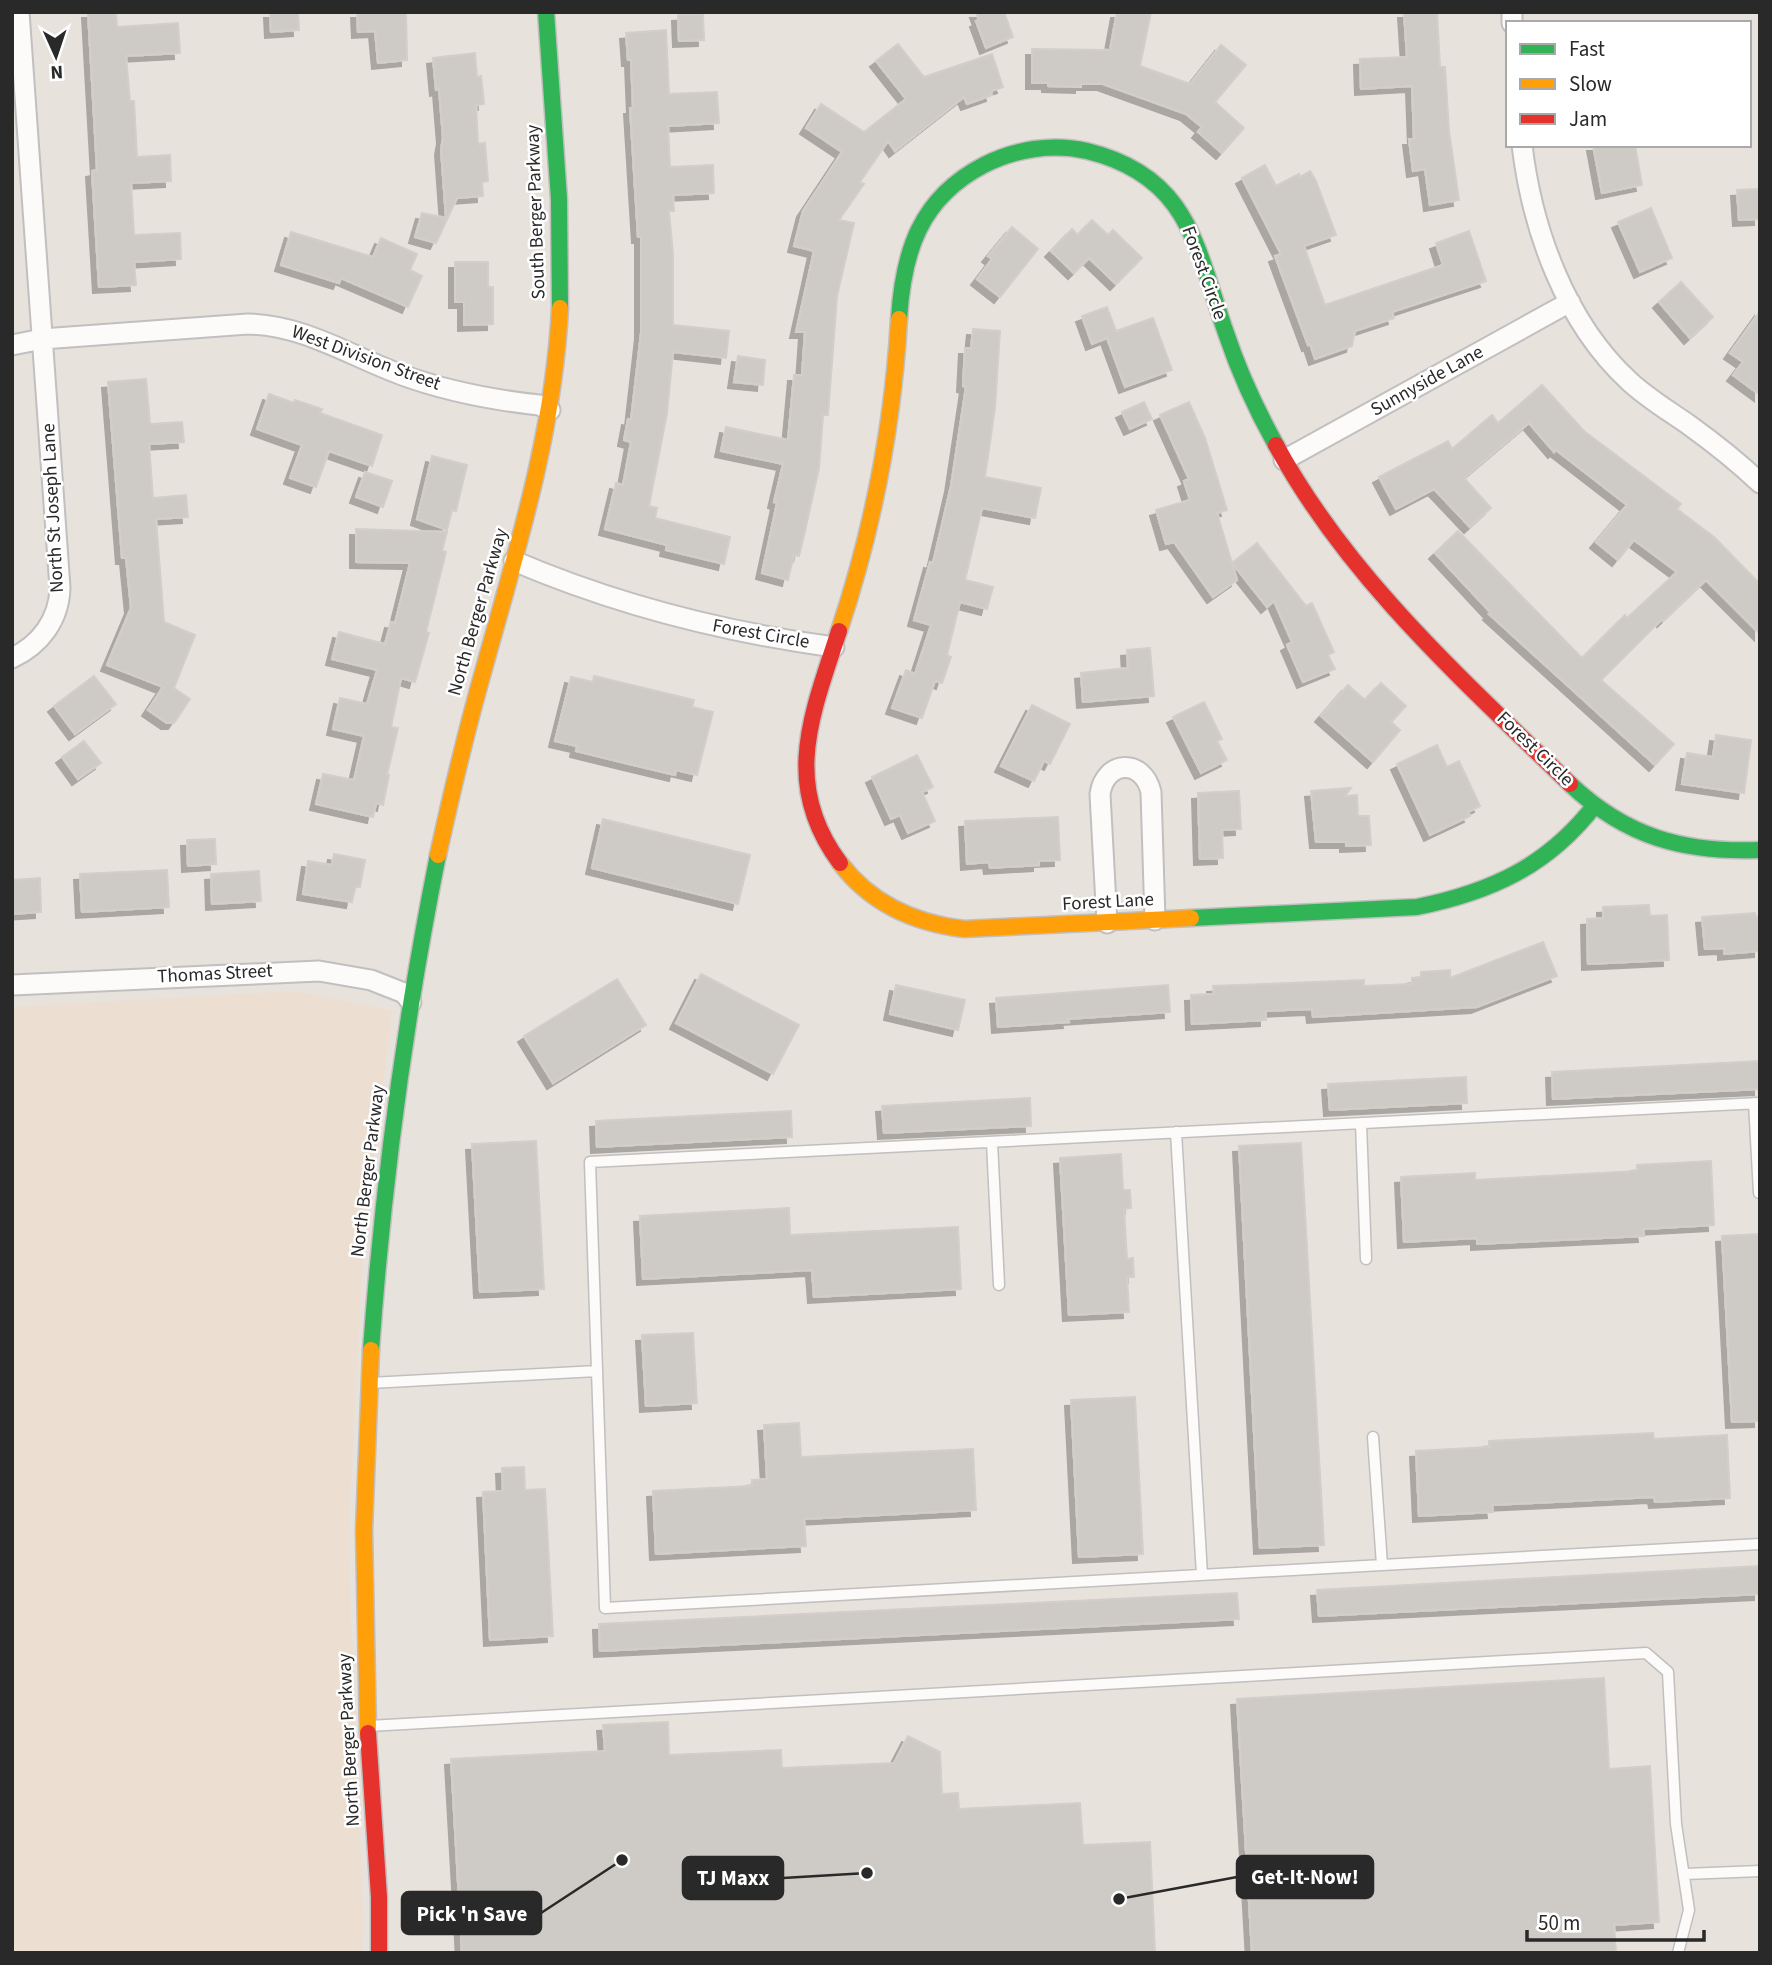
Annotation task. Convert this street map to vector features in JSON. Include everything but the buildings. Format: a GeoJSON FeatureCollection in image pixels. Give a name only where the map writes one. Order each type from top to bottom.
{"type":"FeatureCollection","features":[{"type":"Feature","properties":{"kind":"street","name":"North St Joseph Lane"},"geometry":{"type":"LineString","coordinates":[[12,658],[28,649],[44,634],[55,615],[60,594],[19,12]]}},
{"type":"Feature","properties":{"kind":"street","name":"South Berger Parkway"},"geometry":{"type":"LineString","coordinates":[[546,12],[562,249],[559,346],[550,410]]}},
{"type":"Feature","properties":{"kind":"street","name":"Forest Circle"},"geometry":{"type":"LineString","coordinates":[[514,562],[602,596],[657,612],[749,634],[834,647],[863,557],[883,464],[894,390],[900,293],[905,261],[917,231],[940,198],[964,176],[1000,157],[1047,147],[1088,151],[1126,164],[1165,193],[1180,212],[1196,240],[1240,371],[1284,460],[1330,531],[1380,594],[1423,639],[1595,805],[1633,830],[1661,841],[1712,851],[1760,850]]}},
{"type":"Feature","properties":{"kind":"street"},"geometry":{"type":"LineString","coordinates":[[1522,147],[1530,193],[1541,232],[1570,302],[1604,354],[1629,381],[1651,399],[1756,476]]}},
{"type":"Feature","properties":{"kind":"street","name":"Sunnyside Lane"},"geometry":{"type":"LineString","coordinates":[[1284,460],[1570,302]]}},
{"type":"Feature","properties":{"kind":"street","name":"West Division Street"},"geometry":{"type":"LineString","coordinates":[[12,345],[42,339],[248,324],[271,326],[298,331],[413,379],[465,393],[539,405],[550,410]]}},
{"type":"Feature","properties":{"kind":"street","name":"North Berger Parkway"},"geometry":{"type":"LineString","coordinates":[[379,1953],[379,1871],[372,1804],[364,1563],[369,1383],[387,1170],[411,1002],[436,871],[475,701],[535,489],[550,410]]}},
{"type":"Feature","properties":{"kind":"street","name":"Forest Lane"},"geometry":{"type":"LineString","coordinates":[[834,647],[808,730],[805,756],[806,782],[820,832],[835,858],[854,880],[891,908],[923,922],[940,926],[972,929],[1407,907],[1462,897],[1497,884],[1537,861],[1573,831],[1595,805]]}},
{"type":"Feature","properties":{"kind":"street"},"geometry":{"type":"LineString","coordinates":[[1107,923],[1101,784],[1115,770],[1124,767],[1143,774],[1149,782],[1156,920]]}},
{"type":"Feature","properties":{"kind":"street","name":"Thomas Street"},"geometry":{"type":"LineString","coordinates":[[12,985],[319,971],[371,981],[404,993],[411,1002]]}},
{"type":"Feature","properties":{"kind":"lane"},"geometry":{"type":"LineString","coordinates":[[1759,1193],[1757,1103],[590,1162],[605,1608],[1760,1544]]}},
{"type":"Feature","properties":{"kind":"lane"},"geometry":{"type":"LineString","coordinates":[[1361,1123],[1366,1259]]}},
{"type":"Feature","properties":{"kind":"lane"},"geometry":{"type":"LineString","coordinates":[[1176,1132],[1202,1575]]}},
{"type":"Feature","properties":{"kind":"lane"},"geometry":{"type":"LineString","coordinates":[[992,1142],[999,1285]]}},
{"type":"Feature","properties":{"kind":"lane"},"geometry":{"type":"LineString","coordinates":[[369,1383],[597,1371]]}},
{"type":"Feature","properties":{"kind":"lane"},"geometry":{"type":"LineString","coordinates":[[1373,1437],[1382,1565]]}},
{"type":"Feature","properties":{"kind":"lane"},"geometry":{"type":"LineString","coordinates":[[369,1726],[1646,1653],[1668,1671],[1676,1824],[1689,1910],[1678,1953]]}},
{"type":"Feature","properties":{"kind":"lane"},"geometry":{"type":"LineString","coordinates":[[1685,1874],[1760,1871]]}},
{"type":"Feature","properties":{"kind":"shaded area"},"geometry":{"type":"Polygon","coordinates":[[[294,991],[392,1011],[364,1235],[348,1540],[364,1934],[360,1953],[12,1953],[12,1007],[294,991]]]}},
{"type":"Feature","properties":{"kind":"traffic: fast"},"geometry":{"type":"LineString","coordinates":[[546,12],[559,199],[560,308]]}},
{"type":"Feature","properties":{"kind":"traffic: fast"},"geometry":{"type":"LineString","coordinates":[[899,319],[901,294],[911,250],[919,229],[944,194],[962,178],[984,165],[1021,151],[1048,148],[1087,151],[1121,163],[1148,178],[1168,197],[1184,219],[1206,272],[1242,376],[1276,445]]}},
{"type":"Feature","properties":{"kind":"traffic: fast"},"geometry":{"type":"LineString","coordinates":[[1570,784],[1613,817],[1658,838],[1706,848],[1760,850]]}},
{"type":"Feature","properties":{"kind":"traffic: fast"},"geometry":{"type":"LineString","coordinates":[[1191,918],[1417,907],[1444,901],[1493,884],[1538,860],[1558,845],[1595,805]]}},
{"type":"Feature","properties":{"kind":"traffic: fast"},"geometry":{"type":"LineString","coordinates":[[371,1350],[397,1101],[415,978],[438,855]]}},
{"type":"Feature","properties":{"kind":"traffic: slow"},"geometry":{"type":"LineString","coordinates":[[438,855],[466,736],[533,488],[550,399],[560,308]]}},
{"type":"Feature","properties":{"kind":"traffic: slow"},"geometry":{"type":"LineString","coordinates":[[839,631],[862,554],[880,477],[892,399],[899,319]]}},
{"type":"Feature","properties":{"kind":"traffic: slow"},"geometry":{"type":"LineString","coordinates":[[840,863],[865,890],[895,909],[928,922],[964,929],[1191,918]]}},
{"type":"Feature","properties":{"kind":"traffic: slow"},"geometry":{"type":"LineString","coordinates":[[368,1733],[364,1530],[371,1350]]}},
{"type":"Feature","properties":{"kind":"traffic: jam"},"geometry":{"type":"LineString","coordinates":[[1276,445],[1305,493],[1372,583],[1449,666],[1570,784]]}},
{"type":"Feature","properties":{"kind":"traffic: jam"},"geometry":{"type":"LineString","coordinates":[[839,631],[812,720],[807,748],[807,777],[811,805],[822,834],[840,863]]}},
{"type":"Feature","properties":{"kind":"traffic: jam"},"geometry":{"type":"LineString","coordinates":[[368,1733],[379,1897],[379,1953]]}},
{"type":"Feature","properties":{"kind":"place","name":"Pick 'n Save"},"geometry":{"type":"Point","coordinates":[622,1860]}},
{"type":"Feature","properties":{"kind":"place","name":"TJ Maxx"},"geometry":{"type":"Point","coordinates":[867,1873]}},
{"type":"Feature","properties":{"kind":"place","name":"Get-It-Now!"},"geometry":{"type":"Point","coordinates":[1119,1899]}}]}
